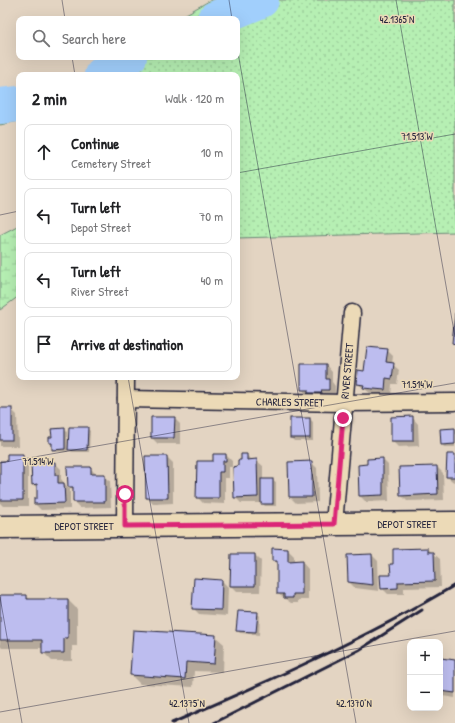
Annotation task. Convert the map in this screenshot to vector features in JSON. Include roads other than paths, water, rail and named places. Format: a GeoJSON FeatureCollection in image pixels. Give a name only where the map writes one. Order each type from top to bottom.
{"type":"FeatureCollection","features":[{"type":"Feature","properties":{"kind":"main road","name":"DEPOT STREET"},"geometry":{"type":"LineString","coordinates":[[0,526],[455,523]]}},
{"type":"Feature","properties":{"kind":"street","name":"RIVER STREET"},"geometry":{"type":"LineString","coordinates":[[334,524],[352,313]]}},
{"type":"Feature","properties":{"kind":"street"},"geometry":{"type":"LineString","coordinates":[[125,526],[126,380]]}},
{"type":"Feature","properties":{"kind":"street","name":"CHARLES STREET"},"geometry":{"type":"LineString","coordinates":[[126,399],[344,403],[455,402]]}},
{"type":"Feature","properties":{"kind":"waterway"},"geometry":{"type":"LineString","coordinates":[[222,16],[261,0]]}},
{"type":"Feature","properties":{"kind":"waterway"},"geometry":{"type":"LineString","coordinates":[[106,72],[124,60]]}},
{"type":"Feature","properties":{"kind":"waterway"},"geometry":{"type":"LineString","coordinates":[[0,106],[16,104]]}},
{"type":"Feature","properties":{"kind":"railway"},"geometry":{"type":"LineString","coordinates":[[172,723],[280,675],[351,641],[421,605],[455,585]]}},
{"type":"Feature","properties":{"kind":"railway"},"geometry":{"type":"LineString","coordinates":[[214,723],[359,650],[422,610]]}}]}
